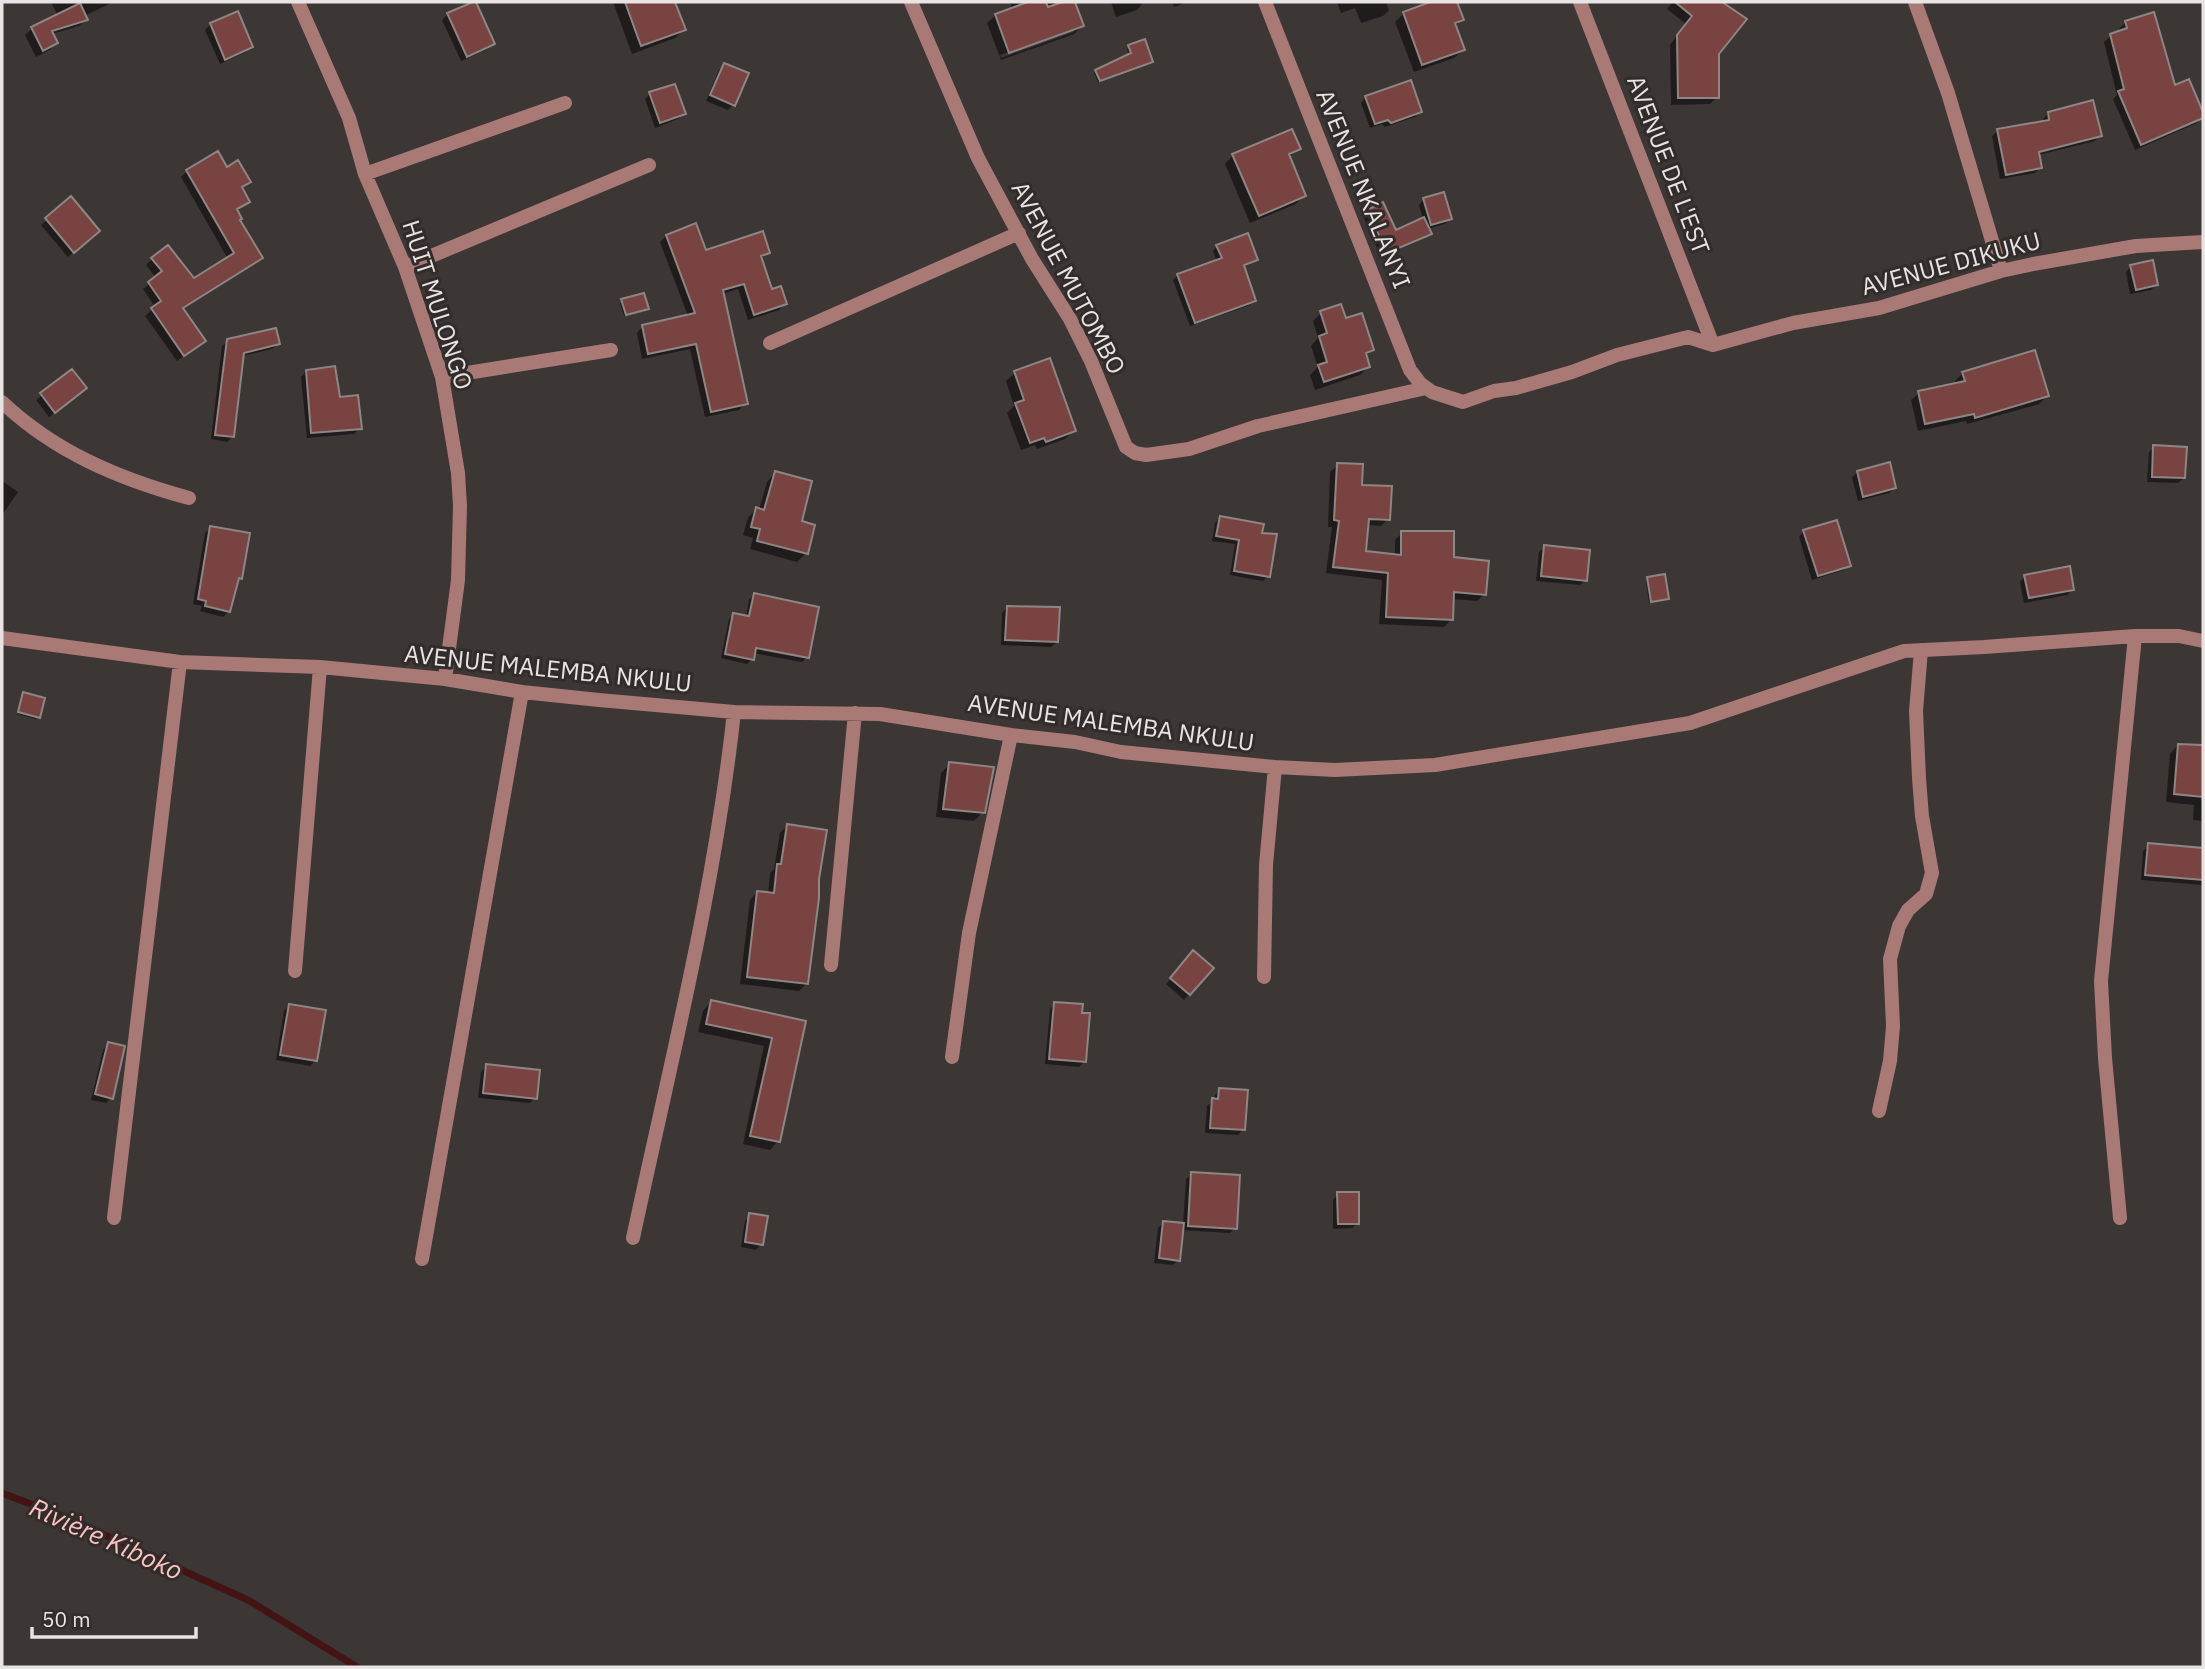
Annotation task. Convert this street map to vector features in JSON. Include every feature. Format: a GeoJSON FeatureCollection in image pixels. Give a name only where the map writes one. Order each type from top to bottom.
{"type":"FeatureCollection","features":[{"type":"Feature","properties":{"kind":"street","name":"HUIT MULONGO"},"geometry":{"type":"LineString","coordinates":[[298,2],[349,118],[365,174],[405,267],[442,377],[458,473],[460,506],[457,580],[445,679]]}},
{"type":"Feature","properties":{"kind":"street","name":"AVENUE MUTOMBO"},"geometry":{"type":"LineString","coordinates":[[911,2],[978,158],[1080,340],[1126,447],[1135,453],[1161,454],[1189,449],[1258,426],[1426,388]]}},
{"type":"Feature","properties":{"kind":"street","name":"AVENUE NKALANYI"},"geometry":{"type":"LineString","coordinates":[[1265,2],[1410,370],[1426,388]]}},
{"type":"Feature","properties":{"kind":"street","name":"AVENUE DE L'EST"},"geometry":{"type":"LineString","coordinates":[[1580,2],[1713,345]]}},
{"type":"Feature","properties":{"kind":"street"},"geometry":{"type":"LineString","coordinates":[[1915,2],[1948,93],[2001,271]]}},
{"type":"Feature","properties":{"kind":"street"},"geometry":{"type":"LineString","coordinates":[[365,174],[565,103]]}},
{"type":"Feature","properties":{"kind":"street"},"geometry":{"type":"LineString","coordinates":[[405,267],[649,165]]}},
{"type":"Feature","properties":{"kind":"street"},"geometry":{"type":"LineString","coordinates":[[770,343],[1019,233]]}},
{"type":"Feature","properties":{"kind":"street","name":"AVENUE DIKUKU"},"geometry":{"type":"LineString","coordinates":[[1713,345],[1793,323],[1879,308],[2001,271],[2087,253],[2136,246],[2203,242]]}},
{"type":"Feature","properties":{"kind":"street"},"geometry":{"type":"LineString","coordinates":[[1426,388],[1444,398],[1463,402],[1494,391],[1516,388],[1572,372],[1617,355],[1688,337],[1713,345]]}},
{"type":"Feature","properties":{"kind":"street"},"geometry":{"type":"LineString","coordinates":[[442,377],[611,349]]}},
{"type":"Feature","properties":{"kind":"street"},"geometry":{"type":"LineString","coordinates":[[2,402],[25,424],[95,466],[139,484],[189,498]]}},
{"type":"Feature","properties":{"kind":"street"},"geometry":{"type":"LineString","coordinates":[[2120,1218],[2104,1047],[2101,981],[2134,636]]}},
{"type":"Feature","properties":{"kind":"street","name":"AVENUE MALEMBA NKULU"},"geometry":{"type":"LineString","coordinates":[[2,638],[180,662],[320,667],[445,679],[522,692],[734,712],[907,716],[1011,735],[1075,741],[1121,752],[1335,770],[1413,768],[1690,723],[1894,653],[2134,636],[2179,636],[2203,641]]}},
{"type":"Feature","properties":{"kind":"street"},"geometry":{"type":"LineString","coordinates":[[1879,1111],[1890,1061],[1893,1026],[1890,959],[1899,926],[1908,909],[1926,894],[1932,873],[1922,816],[1919,778],[1916,711],[1921,650]]}},
{"type":"Feature","properties":{"kind":"street"},"geometry":{"type":"LineString","coordinates":[[114,1218],[180,662]]}},
{"type":"Feature","properties":{"kind":"street"},"geometry":{"type":"LineString","coordinates":[[295,971],[320,667]]}},
{"type":"Feature","properties":{"kind":"street"},"geometry":{"type":"LineString","coordinates":[[422,1259],[522,692]]}},
{"type":"Feature","properties":{"kind":"street"},"geometry":{"type":"LineString","coordinates":[[633,1238],[713,858],[725,791],[734,712]]}},
{"type":"Feature","properties":{"kind":"street"},"geometry":{"type":"LineString","coordinates":[[831,965],[855,713]]}},
{"type":"Feature","properties":{"kind":"street"},"geometry":{"type":"LineString","coordinates":[[952,1057],[969,933],[1011,735]]}},
{"type":"Feature","properties":{"kind":"street"},"geometry":{"type":"LineString","coordinates":[[1264,977],[1266,865],[1275,767]]}},
{"type":"Feature","properties":{"kind":"building"},"geometry":{"type":"Polygon","coordinates":[[[476,2],[495,44],[467,57],[447,13],[476,2]]]}},
{"type":"Feature","properties":{"kind":"building"},"geometry":{"type":"Polygon","coordinates":[[[625,2],[675,2],[686,30],[641,46],[625,2]]]}},
{"type":"Feature","properties":{"kind":"building"},"geometry":{"type":"Polygon","coordinates":[[[1028,2],[1046,2],[1048,7],[1063,2],[1075,2],[1084,26],[1009,53],[995,14],[1028,2]]]}},
{"type":"Feature","properties":{"kind":"building"},"geometry":{"type":"Polygon","coordinates":[[[1430,2],[1457,2],[1464,20],[1455,23],[1465,50],[1422,65],[1403,12],[1430,2]]]}},
{"type":"Feature","properties":{"kind":"building"},"geometry":{"type":"Polygon","coordinates":[[[1675,2],[1722,2],[1747,19],[1719,54],[1719,98],[1678,98],[1677,35],[1692,16],[1675,2]]]}},
{"type":"Feature","properties":{"kind":"building"},"geometry":{"type":"Polygon","coordinates":[[[80,3],[88,20],[52,31],[58,43],[43,51],[31,27],[80,3]]]}},
{"type":"Feature","properties":{"kind":"building"},"geometry":{"type":"Polygon","coordinates":[[[238,11],[253,47],[225,60],[210,23],[238,11]]]}},
{"type":"Feature","properties":{"kind":"building"},"geometry":{"type":"Polygon","coordinates":[[[2154,12],[2175,85],[2189,79],[2203,118],[2141,145],[2118,91],[2124,89],[2110,34],[2127,28],[2125,21],[2154,12]]]}},
{"type":"Feature","properties":{"kind":"building"},"geometry":{"type":"Polygon","coordinates":[[[1145,39],[1153,62],[1100,81],[1095,70],[1131,53],[1128,45],[1145,39]]]}},
{"type":"Feature","properties":{"kind":"building"},"geometry":{"type":"Polygon","coordinates":[[[724,63],[749,73],[735,106],[710,95],[724,63]]]}},
{"type":"Feature","properties":{"kind":"building"},"geometry":{"type":"Polygon","coordinates":[[[1411,80],[1422,112],[1391,123],[1388,120],[1375,124],[1365,96],[1411,80]]]}},
{"type":"Feature","properties":{"kind":"building"},"geometry":{"type":"Polygon","coordinates":[[[675,84],[686,114],[660,123],[649,92],[675,84]]]}},
{"type":"Feature","properties":{"kind":"building"},"geometry":{"type":"Polygon","coordinates":[[[2093,100],[2102,136],[2039,152],[2042,168],[2006,175],[1997,129],[2049,120],[2048,112],[2093,100]]]}},
{"type":"Feature","properties":{"kind":"building"},"geometry":{"type":"Polygon","coordinates":[[[1292,129],[1301,149],[1289,154],[1306,196],[1259,216],[1232,154],[1292,129]]]}},
{"type":"Feature","properties":{"kind":"building"},"geometry":{"type":"Polygon","coordinates":[[[218,151],[227,167],[238,160],[251,182],[242,187],[250,202],[237,209],[242,219],[240,220],[263,258],[183,308],[206,341],[184,356],[151,308],[161,301],[148,282],[162,271],[151,258],[168,245],[194,278],[234,253],[186,170],[218,151]]]}},
{"type":"Feature","properties":{"kind":"building"},"geometry":{"type":"Polygon","coordinates":[[[1444,192],[1452,219],[1431,225],[1423,198],[1444,192]]]}},
{"type":"Feature","properties":{"kind":"building"},"geometry":{"type":"Polygon","coordinates":[[[71,196],[100,231],[74,253],[45,218],[71,196]]]}},
{"type":"Feature","properties":{"kind":"building"},"geometry":{"type":"Polygon","coordinates":[[[1383,202],[1396,230],[1424,217],[1432,234],[1387,253],[1367,210],[1383,202]]]}},
{"type":"Feature","properties":{"kind":"building"},"geometry":{"type":"Polygon","coordinates":[[[696,223],[706,250],[763,231],[770,253],[761,256],[772,289],[781,286],[787,304],[754,315],[744,284],[723,290],[748,404],[711,412],[696,344],[648,354],[642,325],[695,313],[666,235],[696,223]]]}},
{"type":"Feature","properties":{"kind":"building"},"geometry":{"type":"Polygon","coordinates":[[[1248,233],[1258,260],[1244,265],[1256,301],[1195,323],[1177,274],[1222,258],[1216,245],[1248,233]]]}},
{"type":"Feature","properties":{"kind":"building"},"geometry":{"type":"Polygon","coordinates":[[[2153,260],[2158,285],[2136,290],[2130,265],[2153,260]]]}},
{"type":"Feature","properties":{"kind":"building"},"geometry":{"type":"Polygon","coordinates":[[[644,293],[649,309],[626,315],[621,299],[644,293]]]}},
{"type":"Feature","properties":{"kind":"building"},"geometry":{"type":"Polygon","coordinates":[[[1341,304],[1346,318],[1362,313],[1374,350],[1366,353],[1370,367],[1324,382],[1318,365],[1327,362],[1319,336],[1327,333],[1320,311],[1341,304]]]}},
{"type":"Feature","properties":{"kind":"building"},"geometry":{"type":"Polygon","coordinates":[[[276,328],[280,344],[244,353],[234,437],[215,435],[227,339],[276,328]]]}},
{"type":"Feature","properties":{"kind":"building"},"geometry":{"type":"Polygon","coordinates":[[[2035,350],[2049,396],[1975,418],[1974,414],[1925,424],[1918,391],[1965,381],[1962,372],[2035,350]]]}},
{"type":"Feature","properties":{"kind":"building"},"geometry":{"type":"Polygon","coordinates":[[[1050,358],[1076,431],[1046,442],[1044,438],[1030,443],[1015,403],[1024,400],[1014,371],[1050,358]]]}},
{"type":"Feature","properties":{"kind":"building"},"geometry":{"type":"Polygon","coordinates":[[[335,366],[340,397],[358,395],[362,429],[311,433],[306,370],[335,366]]]}},
{"type":"Feature","properties":{"kind":"building"},"geometry":{"type":"Polygon","coordinates":[[[72,369],[87,388],[55,413],[40,393],[72,369]]]}},
{"type":"Feature","properties":{"kind":"building"},"geometry":{"type":"Polygon","coordinates":[[[2153,445],[2187,447],[2185,478],[2152,477],[2153,445]]]}},
{"type":"Feature","properties":{"kind":"building"},"geometry":{"type":"Polygon","coordinates":[[[1890,462],[1896,488],[1863,497],[1857,471],[1890,462]]]}},
{"type":"Feature","properties":{"kind":"building"},"geometry":{"type":"Polygon","coordinates":[[[1337,463],[1363,464],[1362,485],[1392,486],[1390,520],[1369,519],[1366,551],[1401,555],[1401,531],[1454,531],[1454,557],[1489,561],[1486,595],[1454,592],[1453,620],[1386,617],[1388,573],[1333,567],[1339,521],[1334,520],[1337,463]]]}},
{"type":"Feature","properties":{"kind":"building"},"geometry":{"type":"Polygon","coordinates":[[[775,471],[812,481],[802,521],[815,525],[808,554],[757,541],[760,529],[751,527],[756,507],[764,510],[775,471]]]}},
{"type":"Feature","properties":{"kind":"building"},"geometry":{"type":"Polygon","coordinates":[[[1220,516],[1264,524],[1262,533],[1277,534],[1270,577],[1234,571],[1239,540],[1216,536],[1220,516]]]}},
{"type":"Feature","properties":{"kind":"building"},"geometry":{"type":"Polygon","coordinates":[[[1837,520],[1851,566],[1818,576],[1803,530],[1837,520]]]}},
{"type":"Feature","properties":{"kind":"building"},"geometry":{"type":"Polygon","coordinates":[[[210,526],[250,533],[242,579],[239,578],[230,612],[205,606],[206,601],[198,599],[210,526]]]}},
{"type":"Feature","properties":{"kind":"building"},"geometry":{"type":"Polygon","coordinates":[[[1544,545],[1590,550],[1587,581],[1541,576],[1544,545]]]}},
{"type":"Feature","properties":{"kind":"building"},"geometry":{"type":"Polygon","coordinates":[[[2070,566],[2074,590],[2029,598],[2024,575],[2070,566]]]}},
{"type":"Feature","properties":{"kind":"building"},"geometry":{"type":"Polygon","coordinates":[[[1665,574],[1669,599],[1651,602],[1647,577],[1665,574]]]}},
{"type":"Feature","properties":{"kind":"building"},"geometry":{"type":"Polygon","coordinates":[[[754,593],[819,607],[809,658],[756,648],[754,660],[725,654],[733,613],[749,616],[754,593]]]}},
{"type":"Feature","properties":{"kind":"building"},"geometry":{"type":"Polygon","coordinates":[[[1007,606],[1060,607],[1058,642],[1005,640],[1007,606]]]}},
{"type":"Feature","properties":{"kind":"building"},"geometry":{"type":"Polygon","coordinates":[[[23,692],[45,698],[40,718],[18,712],[23,692]]]}},
{"type":"Feature","properties":{"kind":"building"},"geometry":{"type":"Polygon","coordinates":[[[2178,744],[2203,745],[2203,797],[2174,794],[2178,744]]]}},
{"type":"Feature","properties":{"kind":"building"},"geometry":{"type":"Polygon","coordinates":[[[949,762],[994,767],[985,813],[943,809],[949,762]]]}},
{"type":"Feature","properties":{"kind":"building"},"geometry":{"type":"Polygon","coordinates":[[[787,824],[827,830],[808,984],[747,977],[757,891],[774,893],[777,864],[781,864],[787,824]]]}},
{"type":"Feature","properties":{"kind":"building"},"geometry":{"type":"Polygon","coordinates":[[[2148,843],[2203,848],[2203,880],[2145,875],[2148,843]]]}},
{"type":"Feature","properties":{"kind":"building"},"geometry":{"type":"Polygon","coordinates":[[[1193,950],[1214,968],[1190,995],[1170,978],[1193,950]]]}},
{"type":"Feature","properties":{"kind":"building"},"geometry":{"type":"Polygon","coordinates":[[[711,1000],[806,1021],[780,1142],[750,1136],[772,1038],[706,1024],[711,1000]]]}},
{"type":"Feature","properties":{"kind":"building"},"geometry":{"type":"Polygon","coordinates":[[[1054,1002],[1083,1004],[1082,1013],[1090,1013],[1086,1062],[1049,1059],[1054,1002]]]}},
{"type":"Feature","properties":{"kind":"building"},"geometry":{"type":"Polygon","coordinates":[[[289,1004],[326,1010],[317,1061],[280,1055],[289,1004]]]}},
{"type":"Feature","properties":{"kind":"building"},"geometry":{"type":"Polygon","coordinates":[[[108,1042],[125,1046],[113,1099],[95,1094],[108,1042]]]}},
{"type":"Feature","properties":{"kind":"building"},"geometry":{"type":"Polygon","coordinates":[[[486,1064],[540,1070],[537,1099],[483,1093],[486,1064]]]}},
{"type":"Feature","properties":{"kind":"building"},"geometry":{"type":"Polygon","coordinates":[[[1219,1088],[1248,1090],[1245,1130],[1210,1128],[1212,1098],[1218,1099],[1219,1088]]]}},
{"type":"Feature","properties":{"kind":"building"},"geometry":{"type":"Polygon","coordinates":[[[1191,1172],[1240,1175],[1237,1229],[1188,1226],[1191,1172]]]}},
{"type":"Feature","properties":{"kind":"building"},"geometry":{"type":"Polygon","coordinates":[[[1337,1192],[1359,1192],[1359,1224],[1338,1224],[1337,1192]]]}},
{"type":"Feature","properties":{"kind":"building"},"geometry":{"type":"Polygon","coordinates":[[[749,1213],[768,1216],[763,1245],[745,1242],[749,1213]]]}},
{"type":"Feature","properties":{"kind":"building"},"geometry":{"type":"Polygon","coordinates":[[[1163,1221],[1184,1223],[1180,1261],[1159,1258],[1163,1221]]]}},
{"type":"Feature","properties":{"kind":"waterway","name":"Rivière Kiboko"},"geometry":{"type":"LineString","coordinates":[[2,1493],[62,1516],[248,1600],[357,1667]]}}]}
